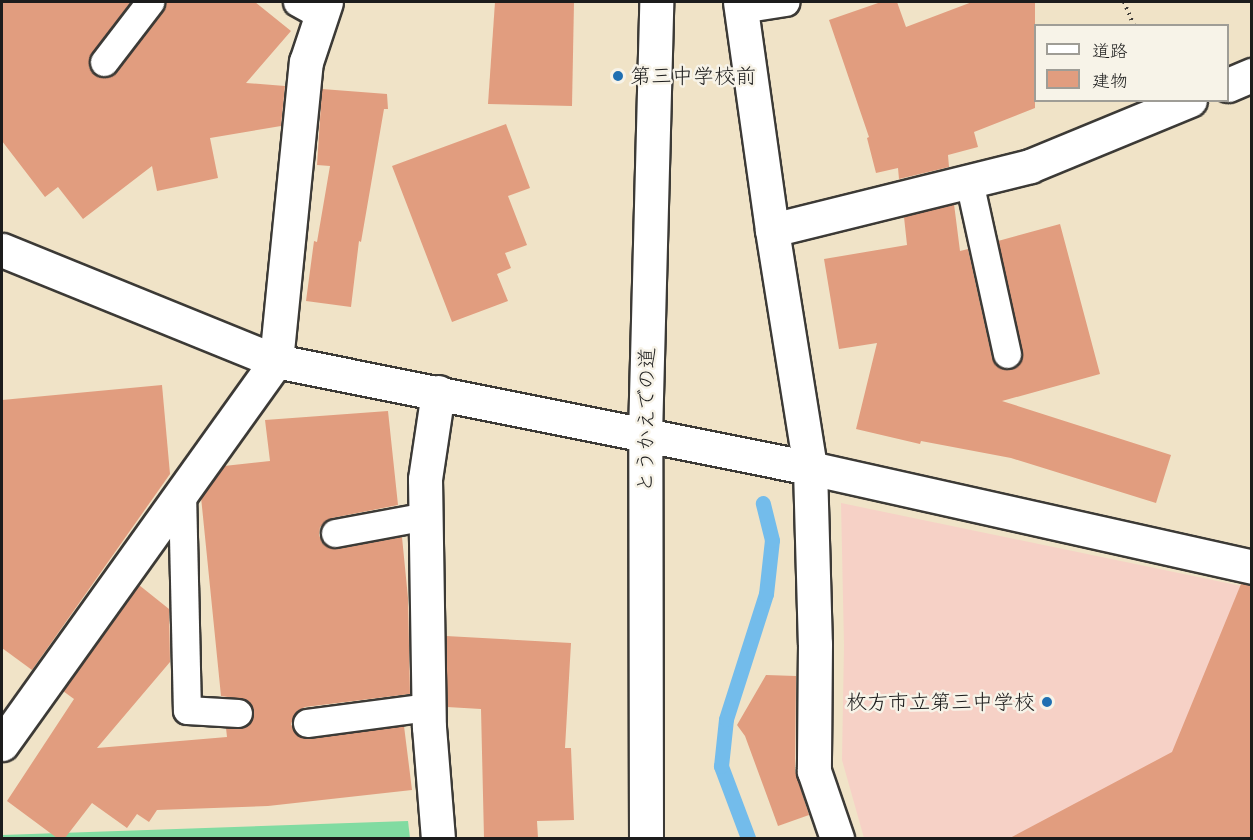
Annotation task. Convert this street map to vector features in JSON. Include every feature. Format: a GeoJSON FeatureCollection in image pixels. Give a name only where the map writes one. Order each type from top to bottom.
{"type":"FeatureCollection","features":[{"type":"Feature","properties":{"kind":"street","name":"とうかえでの道"},"geometry":{"type":"LineString","coordinates":[[646,838],[645,435],[656,2]]}},
{"type":"Feature","properties":{"kind":"street"},"geometry":{"type":"LineString","coordinates":[[741,5],[772,230],[810,468],[815,644],[814,771],[837,838]]}},
{"type":"Feature","properties":{"kind":"street"},"geometry":{"type":"LineString","coordinates":[[2,744],[276,361],[306,62],[315,6]]}},
{"type":"Feature","properties":{"kind":"street"},"geometry":{"type":"LineString","coordinates":[[1229,84],[1251,75]]}},
{"type":"Feature","properties":{"kind":"street"},"geometry":{"type":"LineString","coordinates":[[772,230],[1030,166],[1185,102]]}},
{"type":"Feature","properties":{"kind":"street"},"geometry":{"type":"LineString","coordinates":[[2,250],[276,361],[810,468],[1251,567]]}},
{"type":"Feature","properties":{"kind":"street"},"geometry":{"type":"LineString","coordinates":[[438,392],[426,479],[429,707],[438,838]]}},
{"type":"Feature","properties":{"kind":"lane"},"geometry":{"type":"LineString","coordinates":[[104,62],[150,2]]}},
{"type":"Feature","properties":{"kind":"lane"},"geometry":{"type":"LineString","coordinates":[[741,5],[785,2]]}},
{"type":"Feature","properties":{"kind":"lane"},"geometry":{"type":"LineString","coordinates":[[969,181],[1007,354]]}},
{"type":"Feature","properties":{"kind":"lane"},"geometry":{"type":"LineString","coordinates":[[182,492],[187,710],[238,713]]}},
{"type":"Feature","properties":{"kind":"lane"},"geometry":{"type":"LineString","coordinates":[[334,533],[426,516]]}},
{"type":"Feature","properties":{"kind":"lane"},"geometry":{"type":"LineString","coordinates":[[307,723],[429,707]]}},
{"type":"Feature","properties":{"kind":"path"},"geometry":{"type":"LineString","coordinates":[[1124,2],[1133,24]]}},
{"type":"Feature","properties":{"kind":"shaded area","name":"枚方市立第三中学校"},"geometry":{"type":"Polygon","coordinates":[[[841,503],[1251,588],[1251,838],[864,838],[842,760],[844,645],[841,503]]]}},
{"type":"Feature","properties":{"kind":"green space"},"geometry":{"type":"Polygon","coordinates":[[[408,821],[410,838],[2,838],[2,835],[408,821]]]}},
{"type":"Feature","properties":{"kind":"building"},"geometry":{"type":"Polygon","coordinates":[[[2,2],[131,2],[89,59],[89,67],[94,74],[103,78],[117,72],[162,12],[165,2],[255,2],[291,31],[246,83],[285,86],[281,126],[210,138],[218,178],[157,191],[152,166],[83,219],[58,187],[45,197],[2,141],[2,2]]]}},
{"type":"Feature","properties":{"kind":"building"},"geometry":{"type":"Polygon","coordinates":[[[495,2],[574,2],[572,106],[488,104],[495,2]]]}},
{"type":"Feature","properties":{"kind":"building"},"geometry":{"type":"Polygon","coordinates":[[[881,2],[897,2],[906,27],[972,2],[1035,2],[1035,108],[974,132],[978,147],[948,155],[949,167],[899,179],[898,168],[876,173],[867,138],[869,137],[829,20],[881,2]]]}},
{"type":"Feature","properties":{"kind":"building"},"geometry":{"type":"Polygon","coordinates":[[[322,89],[387,94],[388,109],[384,109],[361,242],[359,241],[351,307],[306,301],[314,241],[317,242],[330,166],[317,165],[322,89]]]}},
{"type":"Feature","properties":{"kind":"building"},"geometry":{"type":"Polygon","coordinates":[[[506,124],[530,188],[508,196],[527,245],[505,253],[511,268],[497,274],[508,301],[452,322],[392,166],[506,124]]]}},
{"type":"Feature","properties":{"kind":"building"},"geometry":{"type":"Polygon","coordinates":[[[954,204],[960,251],[968,249],[992,357],[996,365],[1003,369],[1018,365],[1022,351],[998,241],[1060,224],[1100,374],[1002,401],[1171,455],[1156,503],[1011,458],[921,441],[920,444],[856,429],[877,343],[839,349],[824,259],[907,245],[904,217],[954,204]]]}},
{"type":"Feature","properties":{"kind":"building"},"geometry":{"type":"Polygon","coordinates":[[[162,385],[170,474],[32,670],[2,648],[2,400],[162,385]]]}},
{"type":"Feature","properties":{"kind":"building"},"geometry":{"type":"Polygon","coordinates":[[[388,411],[398,505],[332,518],[320,527],[319,535],[323,544],[337,549],[402,537],[408,598],[410,694],[305,707],[297,711],[291,724],[295,733],[308,739],[404,726],[412,790],[268,806],[157,810],[149,822],[137,814],[127,828],[92,803],[65,838],[57,838],[7,801],[74,699],[63,691],[139,585],[169,609],[170,662],[97,748],[227,737],[226,728],[244,727],[251,722],[254,713],[247,700],[221,696],[201,497],[224,466],[270,461],[265,420],[388,411]]]}},
{"type":"Feature","properties":{"kind":"building"},"geometry":{"type":"Polygon","coordinates":[[[1241,584],[1251,585],[1251,838],[1010,838],[1172,752],[1241,584]]]}},
{"type":"Feature","properties":{"kind":"building"},"geometry":{"type":"Polygon","coordinates":[[[446,636],[571,643],[565,748],[571,748],[574,820],[537,821],[538,838],[484,838],[481,709],[447,707],[446,636]]]}},
{"type":"Feature","properties":{"kind":"building"},"geometry":{"type":"Polygon","coordinates":[[[766,675],[796,676],[795,771],[809,815],[778,826],[745,736],[737,725],[766,675]]]}},
{"type":"Feature","properties":{"kind":"waterway"},"geometry":{"type":"LineString","coordinates":[[748,838],[721,766],[726,719],[766,594],[772,540],[763,503]]}},
{"type":"Feature","properties":{"kind":"place","name":"第三中学校前"},"geometry":{"type":"Point","coordinates":[618,76]}},
{"type":"Feature","properties":{"kind":"place","name":"枚方市立第三中学校"},"geometry":{"type":"Point","coordinates":[1047,702]}}]}
